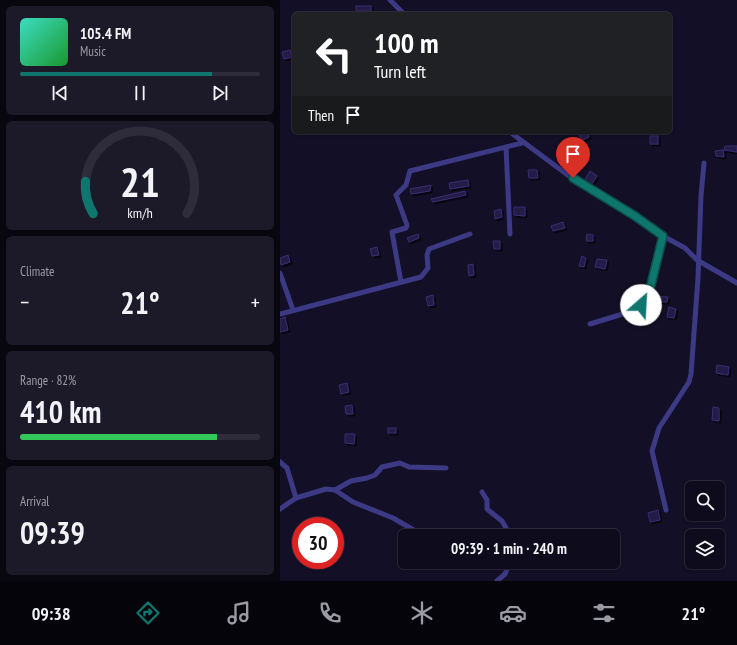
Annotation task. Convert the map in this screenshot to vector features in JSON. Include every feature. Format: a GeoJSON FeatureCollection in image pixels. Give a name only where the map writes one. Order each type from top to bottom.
{"type":"FeatureCollection","features":[{"type":"Feature","properties":{"kind":"street"},"geometry":{"type":"LineString","coordinates":[[390,0],[402,12]]}},
{"type":"Feature","properties":{"kind":"street"},"geometry":{"type":"LineString","coordinates":[[512,134],[522,143],[573,178],[635,216],[663,236],[685,248],[697,260],[736,282]]}},
{"type":"Feature","properties":{"kind":"street"},"geometry":{"type":"LineString","coordinates":[[401,282],[392,232],[406,228],[407,225],[396,195],[406,185],[410,171],[522,143]]}},
{"type":"Feature","properties":{"kind":"street"},"geometry":{"type":"LineString","coordinates":[[506,147],[510,234]]}},
{"type":"Feature","properties":{"kind":"street"},"geometry":{"type":"LineString","coordinates":[[666,510],[652,451],[658,428],[689,382],[691,374],[697,299],[697,260],[704,163]]}},
{"type":"Feature","properties":{"kind":"street"},"geometry":{"type":"LineString","coordinates":[[280,314],[421,277],[428,268],[426,255],[429,249],[470,234]]}},
{"type":"Feature","properties":{"kind":"street"},"geometry":{"type":"LineString","coordinates":[[590,324],[639,309],[651,285],[663,236]]}},
{"type":"Feature","properties":{"kind":"street"},"geometry":{"type":"LineString","coordinates":[[280,273],[293,310]]}},
{"type":"Feature","properties":{"kind":"street"},"geometry":{"type":"LineString","coordinates":[[280,462],[287,468],[296,498]]}},
{"type":"Feature","properties":{"kind":"street"},"geometry":{"type":"LineString","coordinates":[[335,490],[351,481],[375,475],[382,467],[400,463],[409,467],[446,468]]}},
{"type":"Feature","properties":{"kind":"street"},"geometry":{"type":"LineString","coordinates":[[280,509],[296,498],[326,489],[335,490],[353,502],[393,518],[412,529]]}},
{"type":"Feature","properties":{"kind":"street"},"geometry":{"type":"LineString","coordinates":[[482,492],[487,500],[487,509],[507,529]]}},
{"type":"Feature","properties":{"kind":"street"},"geometry":{"type":"LineString","coordinates":[[497,581],[505,574],[507,569]]}},
{"type":"Feature","properties":{"kind":"building"},"geometry":{"type":"Polygon","coordinates":[[[356,6],[371,6],[371,11],[356,11],[356,6]]]}},
{"type":"Feature","properties":{"kind":"building"},"geometry":{"type":"Polygon","coordinates":[[[290,50],[292,57],[284,59],[282,52],[290,50]]]}},
{"type":"Feature","properties":{"kind":"building"},"geometry":{"type":"Polygon","coordinates":[[[579,134],[588,134],[589,137],[581,141],[579,134]]]}},
{"type":"Feature","properties":{"kind":"building"},"geometry":{"type":"Polygon","coordinates":[[[650,136],[658,136],[658,144],[650,144],[650,136]]]}},
{"type":"Feature","properties":{"kind":"building"},"geometry":{"type":"Polygon","coordinates":[[[725,146],[737,146],[737,152],[724,150],[725,146]]]}},
{"type":"Feature","properties":{"kind":"building"},"geometry":{"type":"Polygon","coordinates":[[[723,150],[724,157],[716,156],[715,151],[723,150]]]}},
{"type":"Feature","properties":{"kind":"building"},"geometry":{"type":"Polygon","coordinates":[[[528,170],[537,170],[538,178],[529,178],[528,170]]]}},
{"type":"Feature","properties":{"kind":"building"},"geometry":{"type":"Polygon","coordinates":[[[590,171],[597,176],[591,185],[584,181],[590,171]]]}},
{"type":"Feature","properties":{"kind":"building"},"geometry":{"type":"Polygon","coordinates":[[[468,180],[469,186],[450,189],[449,183],[468,180]]]}},
{"type":"Feature","properties":{"kind":"building"},"geometry":{"type":"Polygon","coordinates":[[[431,185],[430,191],[411,194],[410,189],[431,185]]]}},
{"type":"Feature","properties":{"kind":"building"},"geometry":{"type":"Polygon","coordinates":[[[465,191],[466,195],[433,202],[431,199],[465,191]]]}},
{"type":"Feature","properties":{"kind":"building"},"geometry":{"type":"Polygon","coordinates":[[[514,207],[525,207],[525,216],[514,215],[514,207]]]}},
{"type":"Feature","properties":{"kind":"building"},"geometry":{"type":"Polygon","coordinates":[[[501,209],[502,217],[495,219],[494,211],[501,209]]]}},
{"type":"Feature","properties":{"kind":"building"},"geometry":{"type":"Polygon","coordinates":[[[563,222],[565,228],[553,231],[551,226],[563,222]]]}},
{"type":"Feature","properties":{"kind":"building"},"geometry":{"type":"Polygon","coordinates":[[[418,234],[419,238],[409,242],[407,238],[418,234]]]}},
{"type":"Feature","properties":{"kind":"building"},"geometry":{"type":"Polygon","coordinates":[[[587,234],[593,235],[593,241],[586,241],[587,234]]]}},
{"type":"Feature","properties":{"kind":"building"},"geometry":{"type":"Polygon","coordinates":[[[493,241],[500,241],[500,249],[494,249],[493,241]]]}},
{"type":"Feature","properties":{"kind":"building"},"geometry":{"type":"Polygon","coordinates":[[[377,247],[379,255],[372,256],[370,249],[377,247]]]}},
{"type":"Feature","properties":{"kind":"building"},"geometry":{"type":"Polygon","coordinates":[[[288,255],[290,262],[281,265],[280,258],[288,255]]]}},
{"type":"Feature","properties":{"kind":"building"},"geometry":{"type":"Polygon","coordinates":[[[582,256],[586,258],[584,267],[579,266],[582,256]]]}},
{"type":"Feature","properties":{"kind":"building"},"geometry":{"type":"Polygon","coordinates":[[[597,259],[607,260],[605,269],[595,267],[597,259]]]}},
{"type":"Feature","properties":{"kind":"building"},"geometry":{"type":"Polygon","coordinates":[[[473,264],[474,275],[469,276],[468,265],[473,264]]]}},
{"type":"Feature","properties":{"kind":"building"},"geometry":{"type":"Polygon","coordinates":[[[433,295],[434,305],[428,306],[426,297],[433,295]]]}},
{"type":"Feature","properties":{"kind":"building"},"geometry":{"type":"Polygon","coordinates":[[[652,296],[668,297],[667,302],[651,301],[652,296]]]}},
{"type":"Feature","properties":{"kind":"building"},"geometry":{"type":"Polygon","coordinates":[[[669,307],[676,309],[674,318],[667,317],[669,307]]]}},
{"type":"Feature","properties":{"kind":"building"},"geometry":{"type":"Polygon","coordinates":[[[285,317],[288,330],[280,332],[280,319],[285,317]]]}},
{"type":"Feature","properties":{"kind":"building"},"geometry":{"type":"Polygon","coordinates":[[[717,365],[729,367],[728,375],[716,373],[717,365]]]}},
{"type":"Feature","properties":{"kind":"building"},"geometry":{"type":"Polygon","coordinates":[[[347,383],[349,392],[341,394],[339,385],[347,383]]]}},
{"type":"Feature","properties":{"kind":"building"},"geometry":{"type":"Polygon","coordinates":[[[352,405],[353,414],[346,414],[345,406],[352,405]]]}},
{"type":"Feature","properties":{"kind":"building"},"geometry":{"type":"Polygon","coordinates":[[[713,407],[719,408],[719,421],[712,420],[713,407]]]}},
{"type":"Feature","properties":{"kind":"building"},"geometry":{"type":"Polygon","coordinates":[[[388,428],[396,428],[396,433],[388,433],[388,428]]]}},
{"type":"Feature","properties":{"kind":"building"},"geometry":{"type":"Polygon","coordinates":[[[345,434],[355,434],[354,444],[345,443],[345,434]]]}},
{"type":"Feature","properties":{"kind":"building"},"geometry":{"type":"Polygon","coordinates":[[[658,510],[660,520],[650,522],[648,513],[658,510]]]}},
{"type":"Feature","properties":{"kind":"route"},"geometry":{"type":"LineString","coordinates":[[573,178],[635,216],[663,236],[653,271],[651,285],[641,305]]}}]}
